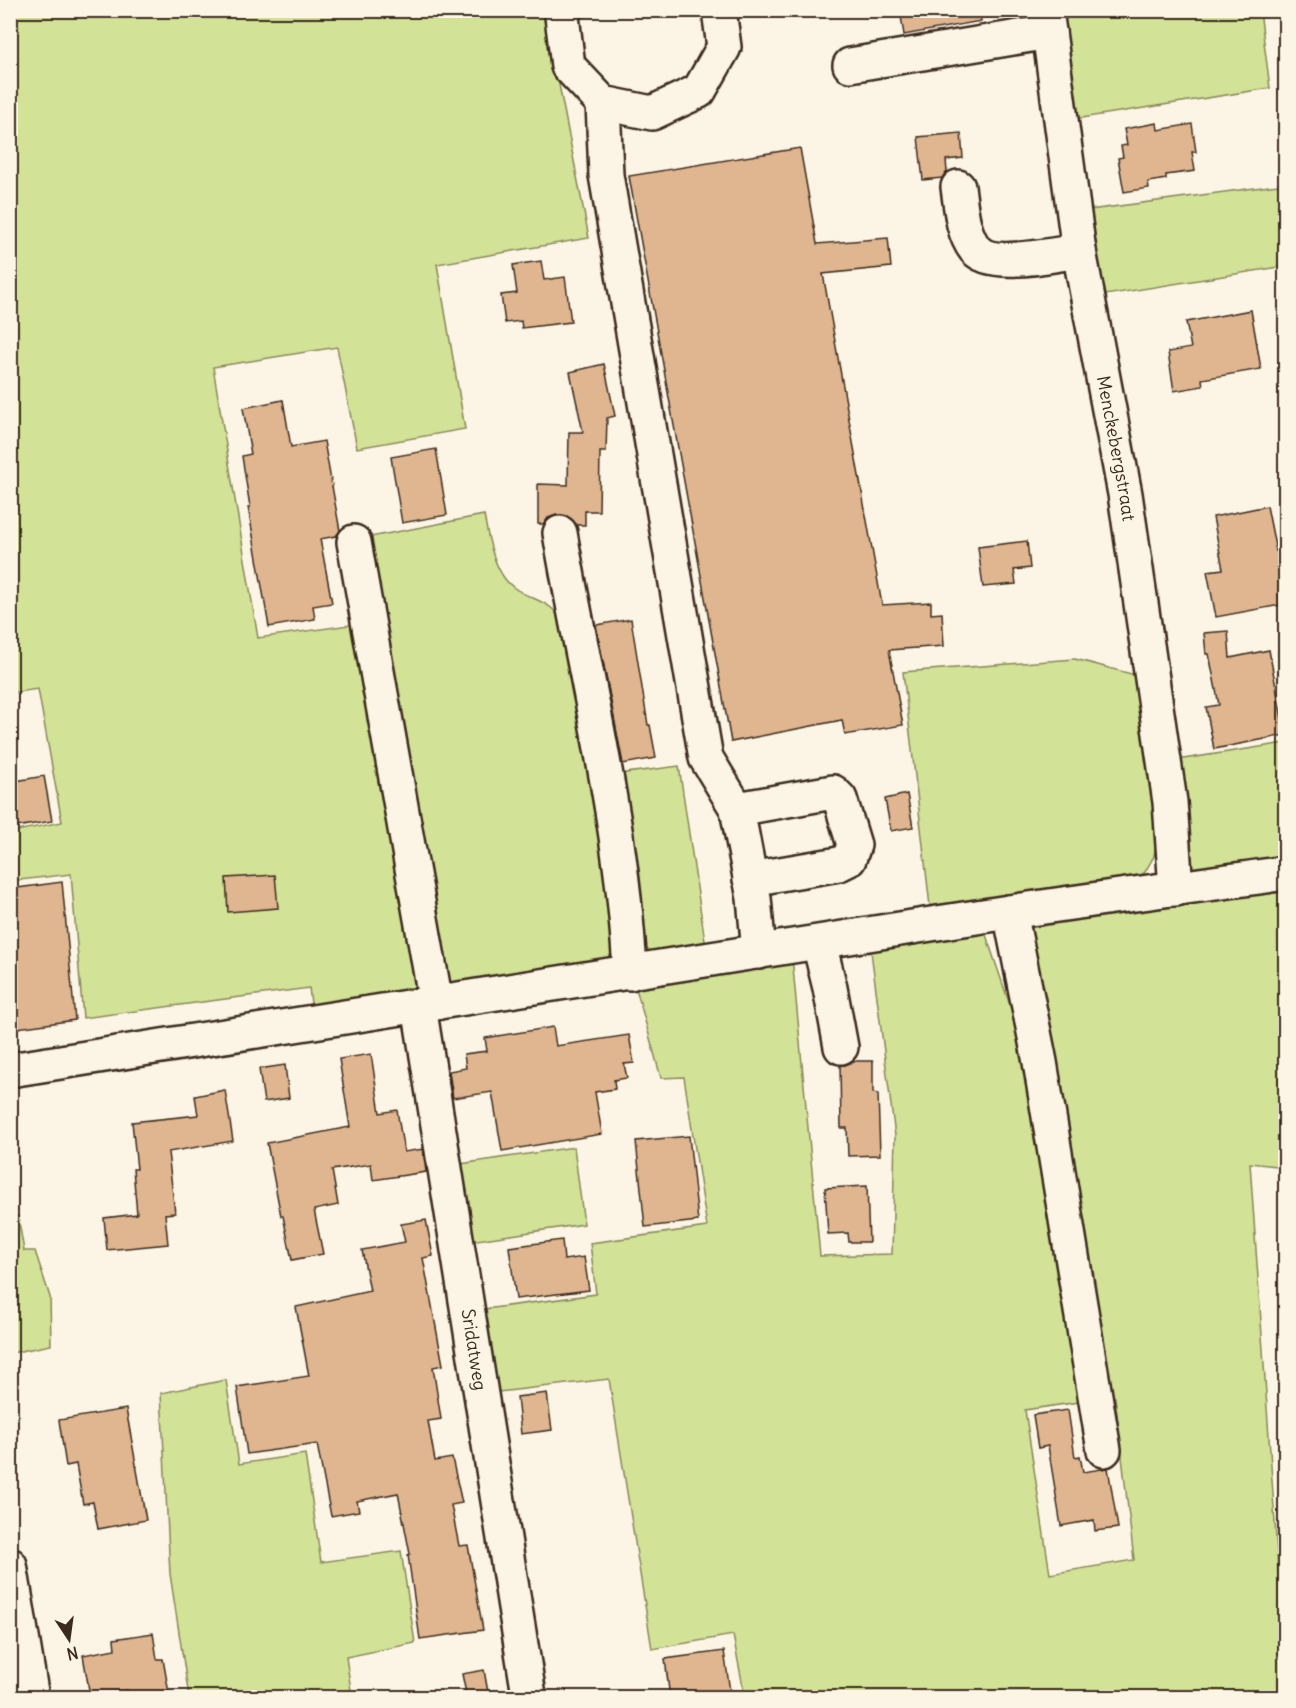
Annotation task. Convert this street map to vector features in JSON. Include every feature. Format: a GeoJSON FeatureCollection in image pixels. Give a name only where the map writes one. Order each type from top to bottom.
{"type":"FeatureCollection","features":[{"type":"Feature","properties":{"kind":"street"},"geometry":{"type":"LineString","coordinates":[[565,10],[562,16],[568,66],[603,103],[652,113],[699,92],[724,47],[719,10]]}},
{"type":"Feature","properties":{"kind":"street"},"geometry":{"type":"LineString","coordinates":[[850,65],[1048,21]]}},
{"type":"Feature","properties":{"kind":"street","name":"Menckebergstraat"},"geometry":{"type":"LineString","coordinates":[[1048,21],[1079,251],[1125,494],[1170,802],[1176,889]]}},
{"type":"Feature","properties":{"kind":"street"},"geometry":{"type":"LineString","coordinates":[[603,103],[606,175],[706,758],[737,809],[754,898],[759,952]]}},
{"type":"Feature","properties":{"kind":"street"},"geometry":{"type":"LineString","coordinates":[[958,187],[963,220],[969,238],[976,251],[986,257],[1000,260],[1079,251]]}},
{"type":"Feature","properties":{"kind":"street"},"geometry":{"type":"LineString","coordinates":[[560,533],[611,803],[625,900],[630,973]]}},
{"type":"Feature","properties":{"kind":"street","name":"Sridatweg"},"geometry":{"type":"LineString","coordinates":[[354,542],[427,1004],[529,1695]]}},
{"type":"Feature","properties":{"kind":"street"},"geometry":{"type":"LineString","coordinates":[[737,809],[833,792],[840,799],[854,844],[849,859],[839,864],[750,879]]}},
{"type":"Feature","properties":{"kind":"street"},"geometry":{"type":"LineString","coordinates":[[10,1070],[1010,912],[1286,873]]}},
{"type":"Feature","properties":{"kind":"street"},"geometry":{"type":"LineString","coordinates":[[1010,912],[1040,1062],[1104,1450]]}},
{"type":"Feature","properties":{"kind":"street"},"geometry":{"type":"LineString","coordinates":[[819,943],[830,988],[840,1047]]}},
{"type":"Feature","properties":{"kind":"street"},"geometry":{"type":"LineString","coordinates":[[10,1565],[32,1698]]}},
{"type":"Feature","properties":{"kind":"green space"},"geometry":{"type":"Polygon","coordinates":[[[10,11],[615,11],[547,23],[589,238],[437,264],[465,429],[357,448],[337,347],[213,367],[258,638],[356,624],[419,989],[408,996],[312,1011],[309,988],[83,1018],[71,874],[11,881],[11,832],[62,822],[38,689],[11,693],[10,69],[15,68],[11,47],[10,11]]]}},
{"type":"Feature","properties":{"kind":"green space"},"geometry":{"type":"Polygon","coordinates":[[[1054,11],[1260,11],[1270,88],[1069,120],[1054,11]]]}},
{"type":"Feature","properties":{"kind":"green space"},"geometry":{"type":"Polygon","coordinates":[[[1285,184],[1285,266],[1093,297],[1082,211],[1285,184]]]}},
{"type":"Feature","properties":{"kind":"green space"},"geometry":{"type":"Polygon","coordinates":[[[484,515],[493,554],[506,581],[519,591],[549,606],[559,616],[592,765],[612,908],[613,951],[604,965],[443,991],[365,538],[484,515]]]}},
{"type":"Feature","properties":{"kind":"green space"},"geometry":{"type":"Polygon","coordinates":[[[1286,651],[1285,694],[1278,652],[1286,651]]]}},
{"type":"Feature","properties":{"kind":"green space"},"geometry":{"type":"Polygon","coordinates":[[[1075,659],[1143,677],[1159,822],[1154,856],[1145,872],[1131,882],[931,915],[903,672],[1075,659]]]}},
{"type":"Feature","properties":{"kind":"green space"},"geometry":{"type":"Polygon","coordinates":[[[1285,743],[1285,861],[1195,874],[1179,868],[1171,761],[1285,743]]]}},
{"type":"Feature","properties":{"kind":"green space"},"geometry":{"type":"Polygon","coordinates":[[[679,766],[706,948],[634,959],[611,775],[679,766]]]}},
{"type":"Feature","properties":{"kind":"green space"},"geometry":{"type":"Polygon","coordinates":[[[1285,886],[1285,1167],[1250,1163],[1285,1667],[1285,1697],[745,1697],[733,1635],[652,1649],[609,1379],[490,1393],[478,1310],[596,1294],[590,1243],[707,1227],[684,1077],[661,1078],[634,981],[792,957],[820,1256],[892,1254],[895,1136],[870,944],[984,929],[1030,1064],[1086,1401],[1025,1410],[1050,1574],[1134,1560],[1115,1397],[1105,1398],[999,923],[1285,886]]]}},
{"type":"Feature","properties":{"kind":"green space"},"geometry":{"type":"Polygon","coordinates":[[[574,1147],[584,1224],[464,1242],[454,1165],[574,1147]]]}},
{"type":"Feature","properties":{"kind":"green space"},"geometry":{"type":"Polygon","coordinates":[[[18,1216],[24,1251],[35,1251],[50,1297],[51,1345],[11,1353],[11,1217],[18,1216]]]}},
{"type":"Feature","properties":{"kind":"green space"},"geometry":{"type":"Polygon","coordinates":[[[226,1380],[239,1464],[305,1454],[321,1562],[401,1551],[415,1643],[346,1657],[352,1697],[189,1697],[170,1574],[161,1393],[226,1380]]]}},
{"type":"Feature","properties":{"kind":"building"},"geometry":{"type":"Polygon","coordinates":[[[900,10],[980,10],[981,21],[904,35],[900,10]]]}},
{"type":"Feature","properties":{"kind":"building"},"geometry":{"type":"Polygon","coordinates":[[[1157,123],[1158,130],[1192,124],[1196,152],[1192,152],[1195,171],[1166,175],[1166,179],[1148,182],[1149,188],[1124,192],[1118,158],[1123,157],[1121,146],[1127,145],[1124,129],[1157,123]]]}},
{"type":"Feature","properties":{"kind":"building"},"geometry":{"type":"Polygon","coordinates":[[[961,133],[963,158],[946,160],[947,172],[942,178],[923,180],[918,137],[961,133]]]}},
{"type":"Feature","properties":{"kind":"building"},"geometry":{"type":"Polygon","coordinates":[[[800,148],[817,244],[888,238],[891,267],[823,274],[882,605],[931,602],[931,614],[942,613],[944,646],[889,650],[903,725],[845,735],[842,720],[731,742],[629,176],[800,148]]]}},
{"type":"Feature","properties":{"kind":"building"},"geometry":{"type":"Polygon","coordinates":[[[541,261],[544,280],[565,277],[571,322],[522,328],[521,321],[505,323],[501,295],[517,293],[513,265],[541,261]]]}},
{"type":"Feature","properties":{"kind":"building"},"geometry":{"type":"Polygon","coordinates":[[[1251,310],[1261,369],[1202,379],[1203,386],[1174,391],[1168,352],[1191,348],[1186,322],[1251,310]]]}},
{"type":"Feature","properties":{"kind":"building"},"geometry":{"type":"Polygon","coordinates":[[[604,364],[615,416],[607,418],[606,452],[600,452],[599,511],[585,511],[585,525],[576,525],[567,516],[557,515],[548,518],[544,524],[538,524],[538,484],[568,485],[569,432],[583,432],[570,372],[604,364]]]}},
{"type":"Feature","properties":{"kind":"building"},"geometry":{"type":"Polygon","coordinates":[[[283,400],[291,447],[324,441],[340,531],[336,536],[320,539],[332,603],[313,606],[315,619],[269,627],[248,507],[250,507],[242,456],[251,454],[243,408],[283,400]]]}},
{"type":"Feature","properties":{"kind":"building"},"geometry":{"type":"Polygon","coordinates":[[[436,449],[447,515],[402,523],[391,457],[436,449]]]}},
{"type":"Feature","properties":{"kind":"building"},"geometry":{"type":"Polygon","coordinates":[[[1267,506],[1276,551],[1286,549],[1286,604],[1216,617],[1207,571],[1223,569],[1213,517],[1267,506]]]}},
{"type":"Feature","properties":{"kind":"building"},"geometry":{"type":"Polygon","coordinates":[[[1027,541],[1030,568],[1014,570],[1016,584],[983,587],[978,547],[1027,541]]]}},
{"type":"Feature","properties":{"kind":"building"},"geometry":{"type":"Polygon","coordinates":[[[631,619],[648,725],[650,725],[656,758],[623,764],[596,625],[631,619]]]}},
{"type":"Feature","properties":{"kind":"building"},"geometry":{"type":"Polygon","coordinates":[[[1228,631],[1230,658],[1269,650],[1285,735],[1214,749],[1206,707],[1219,705],[1209,654],[1206,654],[1204,633],[1228,631]]]}},
{"type":"Feature","properties":{"kind":"building"},"geometry":{"type":"Polygon","coordinates":[[[44,776],[52,821],[10,828],[10,782],[44,776]]]}},
{"type":"Feature","properties":{"kind":"building"},"geometry":{"type":"Polygon","coordinates":[[[907,794],[913,827],[891,831],[885,799],[907,794]]]}},
{"type":"Feature","properties":{"kind":"building"},"geometry":{"type":"Polygon","coordinates":[[[275,875],[278,908],[228,912],[226,878],[275,875]]]}},
{"type":"Feature","properties":{"kind":"building"},"geometry":{"type":"Polygon","coordinates":[[[62,882],[75,1020],[10,1029],[10,889],[62,882]]]}},
{"type":"Feature","properties":{"kind":"building"},"geometry":{"type":"Polygon","coordinates":[[[553,1027],[556,1046],[629,1035],[634,1063],[624,1064],[627,1078],[614,1080],[615,1089],[595,1092],[602,1134],[502,1151],[492,1092],[453,1098],[449,1071],[466,1068],[464,1054],[487,1051],[485,1038],[553,1027]]]}},
{"type":"Feature","properties":{"kind":"building"},"geometry":{"type":"Polygon","coordinates":[[[371,1054],[380,1113],[397,1110],[404,1152],[423,1149],[426,1172],[373,1180],[371,1164],[332,1170],[338,1205],[314,1210],[323,1254],[292,1260],[267,1143],[350,1127],[339,1059],[371,1054]]]}},
{"type":"Feature","properties":{"kind":"building"},"geometry":{"type":"Polygon","coordinates":[[[853,1061],[873,1061],[873,1093],[878,1094],[880,1155],[848,1156],[847,1128],[841,1128],[840,1065],[853,1061]]]}},
{"type":"Feature","properties":{"kind":"building"},"geometry":{"type":"Polygon","coordinates":[[[285,1065],[289,1098],[264,1102],[259,1069],[285,1065]]]}},
{"type":"Feature","properties":{"kind":"building"},"geometry":{"type":"Polygon","coordinates":[[[225,1090],[233,1141],[168,1152],[175,1213],[165,1214],[168,1244],[107,1250],[104,1218],[137,1214],[133,1169],[137,1169],[132,1122],[198,1115],[195,1096],[225,1090]]]}},
{"type":"Feature","properties":{"kind":"building"},"geometry":{"type":"Polygon","coordinates":[[[689,1136],[698,1221],[645,1227],[636,1141],[689,1136]]]}},
{"type":"Feature","properties":{"kind":"building"},"geometry":{"type":"Polygon","coordinates":[[[867,1186],[869,1242],[849,1242],[848,1233],[828,1234],[825,1188],[867,1186]]]}},
{"type":"Feature","properties":{"kind":"building"},"geometry":{"type":"Polygon","coordinates":[[[426,1220],[433,1256],[423,1258],[443,1365],[433,1367],[441,1419],[428,1421],[435,1461],[452,1458],[462,1503],[451,1505],[459,1546],[468,1545],[483,1630],[420,1639],[408,1555],[410,1554],[398,1493],[357,1501],[359,1511],[331,1516],[317,1444],[247,1454],[237,1387],[309,1376],[296,1307],[370,1291],[362,1250],[405,1242],[401,1224],[426,1220]]]}},
{"type":"Feature","properties":{"kind":"building"},"geometry":{"type":"Polygon","coordinates":[[[562,1240],[564,1260],[584,1257],[589,1290],[516,1299],[509,1247],[562,1240]]]}},
{"type":"Feature","properties":{"kind":"building"},"geometry":{"type":"Polygon","coordinates":[[[547,1393],[552,1430],[521,1434],[517,1397],[547,1393]]]}},
{"type":"Feature","properties":{"kind":"building"},"geometry":{"type":"Polygon","coordinates":[[[126,1409],[146,1520],[98,1529],[93,1502],[83,1504],[76,1464],[66,1466],[59,1420],[126,1409]]]}},
{"type":"Feature","properties":{"kind":"building"},"geometry":{"type":"Polygon","coordinates":[[[1068,1410],[1075,1457],[1080,1456],[1083,1472],[1108,1468],[1118,1528],[1095,1531],[1094,1520],[1061,1526],[1048,1446],[1038,1448],[1033,1415],[1068,1410]]]}},
{"type":"Feature","properties":{"kind":"building"},"geometry":{"type":"Polygon","coordinates":[[[153,1633],[157,1659],[163,1659],[169,1693],[129,1698],[127,1690],[90,1696],[83,1655],[115,1649],[114,1639],[153,1633]]]}},
{"type":"Feature","properties":{"kind":"building"},"geometry":{"type":"Polygon","coordinates":[[[724,1651],[731,1698],[670,1698],[665,1659],[724,1651]]]}},
{"type":"Feature","properties":{"kind":"building"},"geometry":{"type":"Polygon","coordinates":[[[484,1670],[489,1698],[467,1698],[462,1674],[484,1670]]]}}]}
